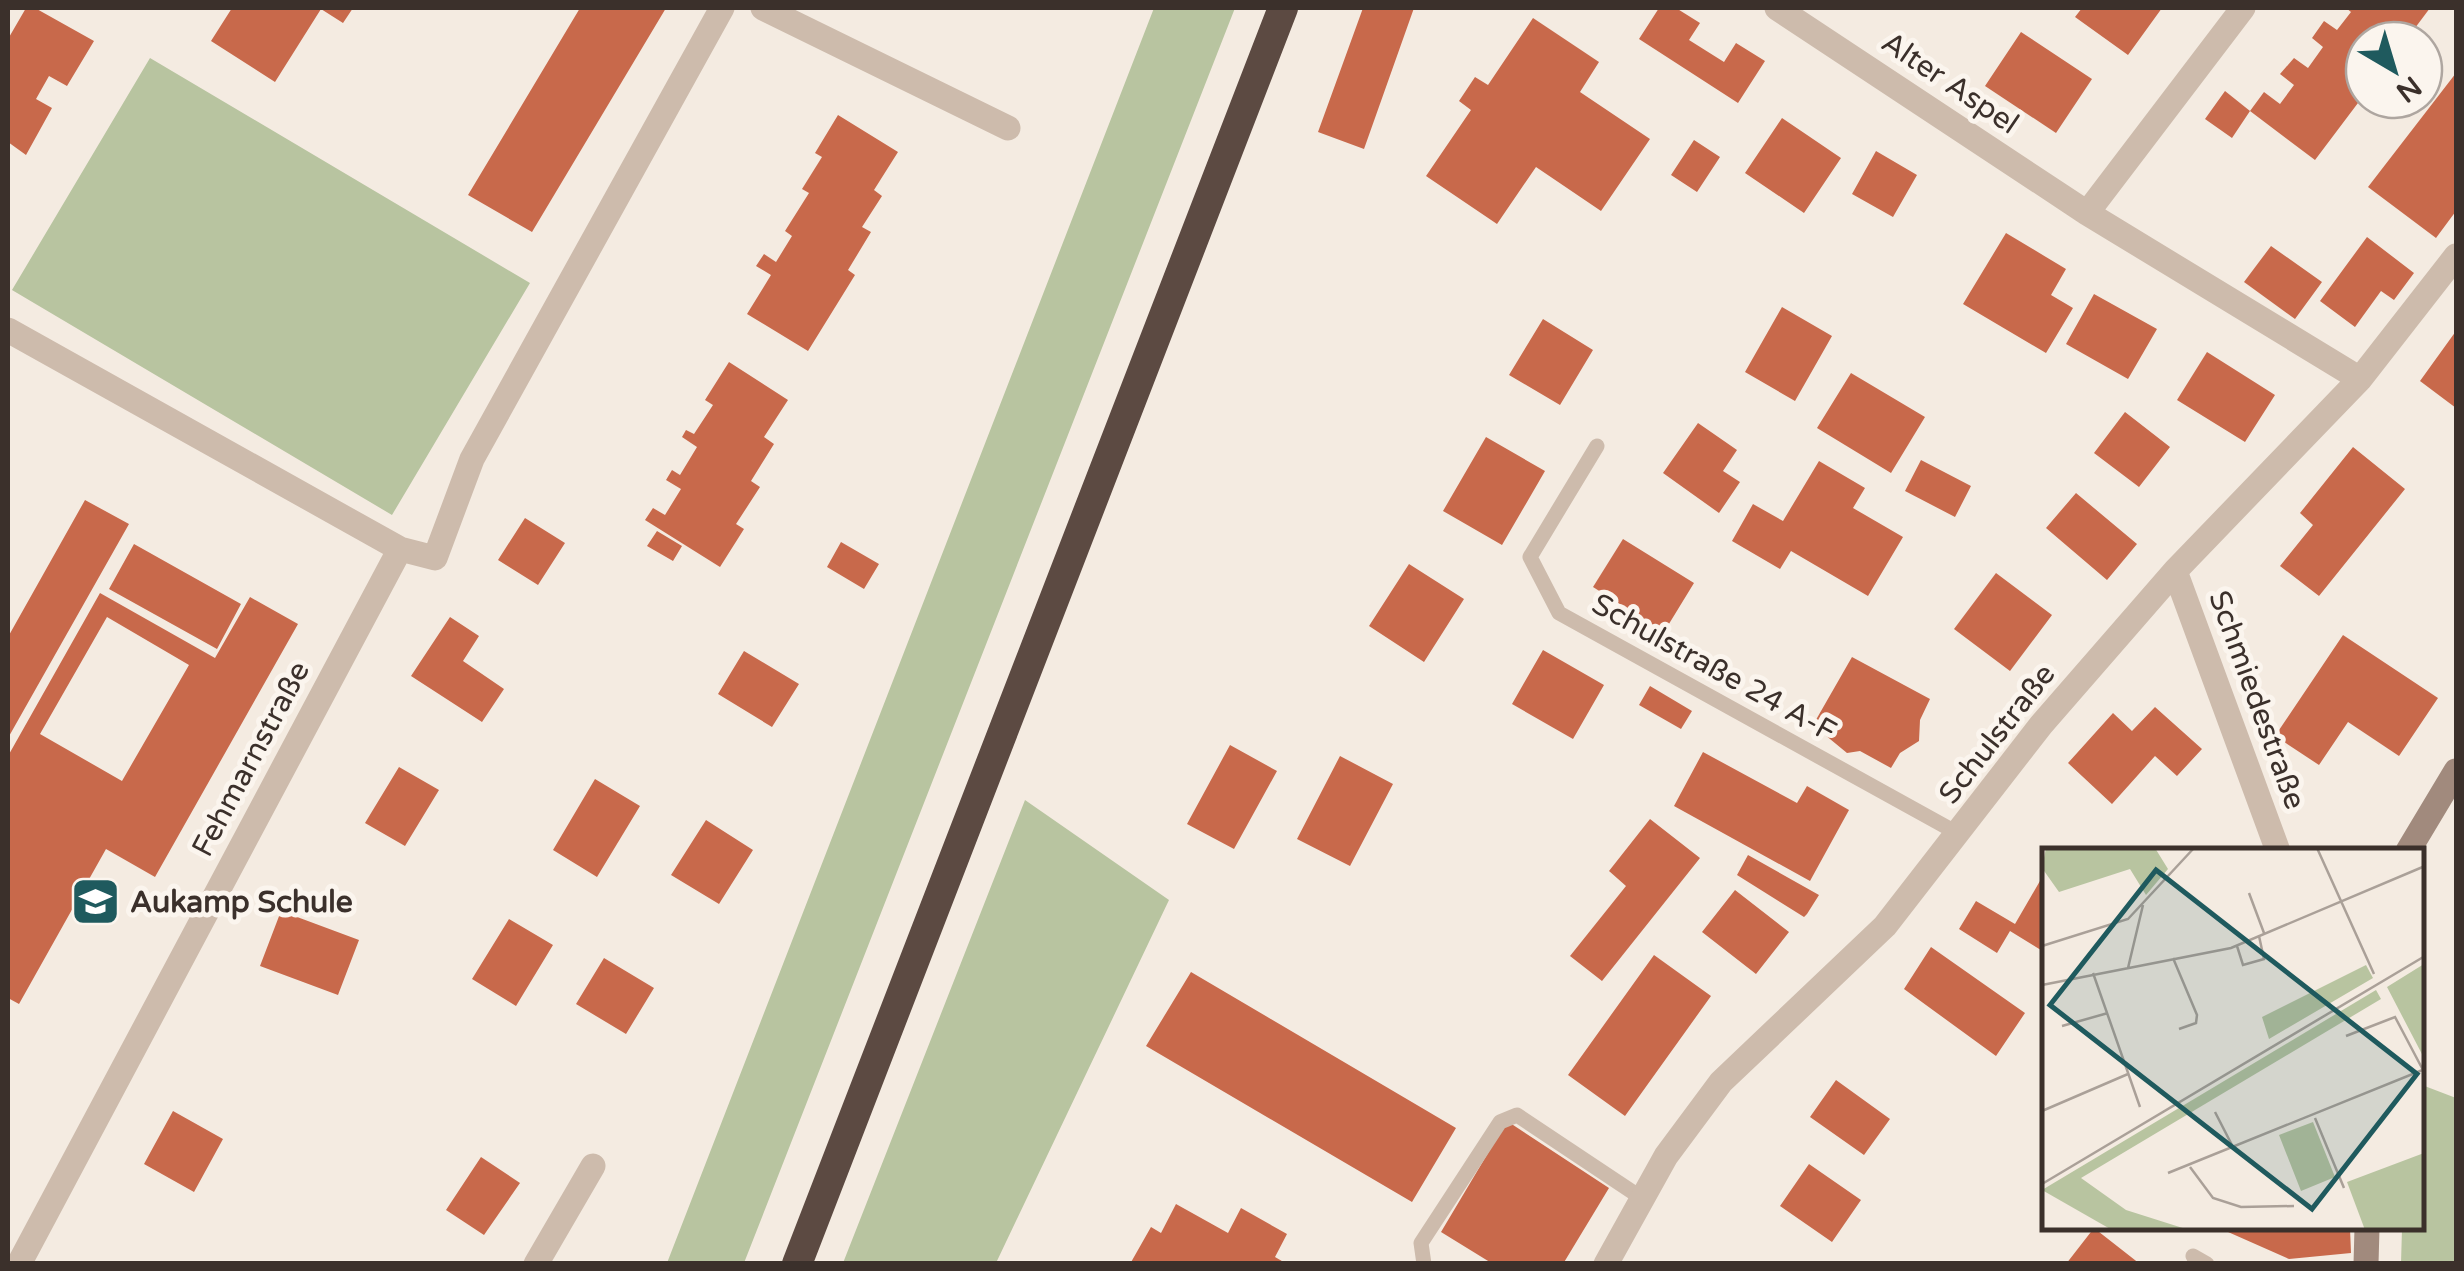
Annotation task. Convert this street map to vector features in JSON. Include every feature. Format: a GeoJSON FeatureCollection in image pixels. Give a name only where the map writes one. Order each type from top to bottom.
{"type":"FeatureCollection","features":[{"type":"Feature","properties":{"kind":"highway"},"geometry":{"type":"LineString","coordinates":[[797,1264],[1282,8]]}},
{"type":"Feature","properties":{"kind":"main road"},"geometry":{"type":"LineString","coordinates":[[2410,848],[2456,771]]}},
{"type":"Feature","properties":{"kind":"main road"},"geometry":{"type":"LineString","coordinates":[[2366,1231],[2366,1264]]}},
{"type":"Feature","properties":{"kind":"street"},"geometry":{"type":"LineString","coordinates":[[8,330],[400,549],[435,558],[472,459],[722,8]]}},
{"type":"Feature","properties":{"kind":"street"},"geometry":{"type":"LineString","coordinates":[[763,8],[1008,128]]}},
{"type":"Feature","properties":{"kind":"street","name":"Alter Aspel"},"geometry":{"type":"LineString","coordinates":[[1777,8],[2087,214],[2360,379]]}},
{"type":"Feature","properties":{"kind":"street"},"geometry":{"type":"LineString","coordinates":[[2087,214],[2243,8]]}},
{"type":"Feature","properties":{"kind":"street","name":"Schulstraße"},"geometry":{"type":"LineString","coordinates":[[1606,1264],[1666,1156],[1722,1082],[1884,926],[2041,724],[2175,570],[2360,379],[2456,256]]}},
{"type":"Feature","properties":{"kind":"street","name":"Fehmarnstraße"},"geometry":{"type":"LineString","coordinates":[[19,1264],[400,549]]}},
{"type":"Feature","properties":{"kind":"street","name":"Schmiedestraße"},"geometry":{"type":"LineString","coordinates":[[2175,570],[2277,848]]}},
{"type":"Feature","properties":{"kind":"street"},"geometry":{"type":"LineString","coordinates":[[536,1264],[593,1166]]}},
{"type":"Feature","properties":{"kind":"lane","name":"Schulstraße 24 A-F"},"geometry":{"type":"LineString","coordinates":[[1597,446],[1530,557],[1559,614],[1959,834]]}},
{"type":"Feature","properties":{"kind":"lane"},"geometry":{"type":"LineString","coordinates":[[1424,1264],[1421,1243],[1500,1122],[1517,1115],[1642,1199]]}},
{"type":"Feature","properties":{"kind":"green space"},"geometry":{"type":"Polygon","coordinates":[[[1154,8],[1235,8],[744,1263],[667,1263],[1154,8]]]}},
{"type":"Feature","properties":{"kind":"green space"},"geometry":{"type":"Polygon","coordinates":[[[150,58],[530,283],[392,515],[12,290],[150,58]]]}},
{"type":"Feature","properties":{"kind":"green space"},"geometry":{"type":"Polygon","coordinates":[[[1025,800],[1169,900],[996,1263],[843,1263],[1025,800]]]}},
{"type":"Feature","properties":{"kind":"green space"},"geometry":{"type":"Polygon","coordinates":[[[2424,1086],[2456,1098],[2456,1263],[2401,1263],[2402,1231],[2424,1231],[2424,1086]]]}},
{"type":"Feature","properties":{"kind":"building"},"geometry":{"type":"Polygon","coordinates":[[[26,8],[35,8],[94,41],[67,86],[49,76],[36,99],[52,108],[26,155],[8,142],[8,39],[26,8]]]}},
{"type":"Feature","properties":{"kind":"building"},"geometry":{"type":"Polygon","coordinates":[[[232,8],[353,8],[343,23],[321,9],[275,82],[211,41],[232,8]]]}},
{"type":"Feature","properties":{"kind":"building"},"geometry":{"type":"Polygon","coordinates":[[[580,8],[666,8],[532,232],[468,195],[580,8]]]}},
{"type":"Feature","properties":{"kind":"building"},"geometry":{"type":"Polygon","coordinates":[[[1363,8],[1414,8],[1364,149],[1318,132],[1363,8]]]}},
{"type":"Feature","properties":{"kind":"building"},"geometry":{"type":"Polygon","coordinates":[[[1659,8],[1676,8],[1700,23],[1689,40],[1724,62],[1736,43],[1765,61],[1738,103],[1639,39],[1659,8]]]}},
{"type":"Feature","properties":{"kind":"building"},"geometry":{"type":"Polygon","coordinates":[[[2082,8],[2162,8],[2128,55],[2075,17],[2082,8]]]}},
{"type":"Feature","properties":{"kind":"building"},"geometry":{"type":"Polygon","coordinates":[[[2346,8],[2430,8],[2421,20],[2345,20],[2351,12],[2346,8]]]}},
{"type":"Feature","properties":{"kind":"building"},"geometry":{"type":"Polygon","coordinates":[[[1533,18],[1599,62],[1580,92],[1650,139],[1601,211],[1536,167],[1497,224],[1426,176],[1471,110],[1459,101],[1475,77],[1488,85],[1533,18]]]}},
{"type":"Feature","properties":{"kind":"building"},"geometry":{"type":"Polygon","coordinates":[[[2324,21],[2337,30],[2344,21],[2345,120],[2315,160],[2250,111],[2264,92],[2280,104],[2294,85],[2280,74],[2294,58],[2308,68],[2323,47],[2312,38],[2324,21]]]}},
{"type":"Feature","properties":{"kind":"building"},"geometry":{"type":"Polygon","coordinates":[[[2021,32],[2092,79],[2056,133],[1985,86],[2021,32]]]}},
{"type":"Feature","properties":{"kind":"building"},"geometry":{"type":"Polygon","coordinates":[[[2456,73],[2456,211],[2436,238],[2368,187],[2420,120],[2444,120],[2444,89],[2456,73]]]}},
{"type":"Feature","properties":{"kind":"building"},"geometry":{"type":"Polygon","coordinates":[[[2225,91],[2250,111],[2232,138],[2205,119],[2225,91]]]}},
{"type":"Feature","properties":{"kind":"building"},"geometry":{"type":"Polygon","coordinates":[[[838,115],[898,152],[874,190],[882,196],[862,227],[871,232],[848,270],[855,275],[808,351],[747,314],[771,275],[756,266],[764,254],[776,262],[792,236],[785,231],[809,193],[802,189],[822,157],[815,153],[838,115]]]}},
{"type":"Feature","properties":{"kind":"building"},"geometry":{"type":"Polygon","coordinates":[[[1782,118],[1841,158],[1804,213],[1745,173],[1782,118]]]}},
{"type":"Feature","properties":{"kind":"building"},"geometry":{"type":"Polygon","coordinates":[[[1694,140],[1720,157],[1697,192],[1671,175],[1694,140]]]}},
{"type":"Feature","properties":{"kind":"building"},"geometry":{"type":"Polygon","coordinates":[[[1876,151],[1917,175],[1893,217],[1852,194],[1876,151]]]}},
{"type":"Feature","properties":{"kind":"building"},"geometry":{"type":"Polygon","coordinates":[[[2006,233],[2066,269],[2051,295],[2073,308],[2046,353],[1963,304],[2006,233]]]}},
{"type":"Feature","properties":{"kind":"building"},"geometry":{"type":"Polygon","coordinates":[[[2367,237],[2414,273],[2394,300],[2381,291],[2355,327],[2320,301],[2367,237]]]}},
{"type":"Feature","properties":{"kind":"building"},"geometry":{"type":"Polygon","coordinates":[[[2271,246],[2322,282],[2295,319],[2244,282],[2271,246]]]}},
{"type":"Feature","properties":{"kind":"building"},"geometry":{"type":"Polygon","coordinates":[[[2094,294],[2157,329],[2128,379],[2066,344],[2094,294]]]}},
{"type":"Feature","properties":{"kind":"building"},"geometry":{"type":"Polygon","coordinates":[[[1782,307],[1832,336],[1795,401],[1745,372],[1782,307]]]}},
{"type":"Feature","properties":{"kind":"building"},"geometry":{"type":"Polygon","coordinates":[[[1543,319],[1593,350],[1560,405],[1509,375],[1543,319]]]}},
{"type":"Feature","properties":{"kind":"building"},"geometry":{"type":"Polygon","coordinates":[[[2456,331],[2456,408],[2420,381],[2456,331]]]}},
{"type":"Feature","properties":{"kind":"building"},"geometry":{"type":"Polygon","coordinates":[[[2207,352],[2275,395],[2245,442],[2177,400],[2207,352]]]}},
{"type":"Feature","properties":{"kind":"building"},"geometry":{"type":"Polygon","coordinates":[[[729,362],[788,400],[764,437],[774,444],[751,481],[760,487],[736,524],[744,529],[720,567],[645,520],[653,508],[665,515],[681,489],[666,480],[672,470],[680,475],[697,447],[682,437],[686,430],[694,434],[713,405],[705,400],[729,362]]]}},
{"type":"Feature","properties":{"kind":"building"},"geometry":{"type":"Polygon","coordinates":[[[1851,373],[1925,417],[1891,473],[1817,428],[1851,373]]]}},
{"type":"Feature","properties":{"kind":"building"},"geometry":{"type":"Polygon","coordinates":[[[2125,412],[2170,447],[2139,487],[2094,453],[2125,412]]]}},
{"type":"Feature","properties":{"kind":"building"},"geometry":{"type":"Polygon","coordinates":[[[1698,423],[1737,450],[1723,471],[1740,482],[1719,513],[1663,473],[1698,423]]]}},
{"type":"Feature","properties":{"kind":"building"},"geometry":{"type":"Polygon","coordinates":[[[1486,437],[1545,471],[1502,545],[1443,511],[1486,437]]]}},
{"type":"Feature","properties":{"kind":"building"},"geometry":{"type":"Polygon","coordinates":[[[2353,447],[2405,489],[2319,596],[2280,566],[2313,525],[2300,513],[2353,447]]]}},
{"type":"Feature","properties":{"kind":"building"},"geometry":{"type":"Polygon","coordinates":[[[1921,460],[1971,486],[1955,517],[1905,491],[1921,460]]]}},
{"type":"Feature","properties":{"kind":"building"},"geometry":{"type":"Polygon","coordinates":[[[1819,461],[1865,488],[1853,508],[1903,537],[1868,596],[1791,551],[1780,569],[1732,541],[1753,504],[1783,521],[1819,461]]]}},
{"type":"Feature","properties":{"kind":"building"},"geometry":{"type":"Polygon","coordinates":[[[2076,493],[2137,544],[2107,580],[2046,528],[2076,493]]]}},
{"type":"Feature","properties":{"kind":"building"},"geometry":{"type":"Polygon","coordinates":[[[85,500],[129,524],[8,738],[8,637],[85,500]]]}},
{"type":"Feature","properties":{"kind":"building"},"geometry":{"type":"Polygon","coordinates":[[[525,518],[565,543],[538,585],[498,560],[525,518]]]}},
{"type":"Feature","properties":{"kind":"building"},"geometry":{"type":"Polygon","coordinates":[[[657,531],[682,546],[673,561],[647,546],[657,531]]]}},
{"type":"Feature","properties":{"kind":"building"},"geometry":{"type":"Polygon","coordinates":[[[1623,539],[1694,583],[1664,632],[1593,587],[1623,539]]]}},
{"type":"Feature","properties":{"kind":"building"},"geometry":{"type":"Polygon","coordinates":[[[841,542],[879,564],[864,589],[827,567],[841,542]]]}},
{"type":"Feature","properties":{"kind":"building"},"geometry":{"type":"Polygon","coordinates":[[[134,544],[241,604],[217,649],[109,589],[134,544]]]}},
{"type":"Feature","properties":{"kind":"building"},"geometry":{"type":"Polygon","coordinates":[[[1409,564],[1464,599],[1424,662],[1369,626],[1409,564]]]}},
{"type":"Feature","properties":{"kind":"building"},"geometry":{"type":"Polygon","coordinates":[[[1996,573],[2052,615],[2010,671],[1954,629],[1996,573]]]}},
{"type":"Feature","properties":{"kind":"building"},"geometry":{"type":"Polygon","coordinates":[[[100,593],[215,658],[250,597],[298,624],[155,877],[106,849],[19,1004],[8,998],[8,756],[100,593]],[[107,617],[40,734],[122,781],[189,665],[107,617]]]}},
{"type":"Feature","properties":{"kind":"building"},"geometry":{"type":"Polygon","coordinates":[[[450,617],[479,636],[463,661],[504,689],[482,722],[411,676],[450,617]]]}},
{"type":"Feature","properties":{"kind":"building"},"geometry":{"type":"Polygon","coordinates":[[[2343,635],[2438,698],[2399,756],[2348,722],[2319,765],[2275,736],[2343,635]]]}},
{"type":"Feature","properties":{"kind":"building"},"geometry":{"type":"Polygon","coordinates":[[[1543,650],[1604,685],[1573,739],[1512,704],[1543,650]]]}},
{"type":"Feature","properties":{"kind":"building"},"geometry":{"type":"Polygon","coordinates":[[[744,651],[799,684],[772,727],[718,694],[744,651]]]}},
{"type":"Feature","properties":{"kind":"building"},"geometry":{"type":"Polygon","coordinates":[[[1852,657],[1930,699],[1920,720],[1919,741],[1900,753],[1891,768],[1860,751],[1847,753],[1813,725],[1852,657]]]}},
{"type":"Feature","properties":{"kind":"building"},"geometry":{"type":"Polygon","coordinates":[[[1650,686],[1692,711],[1681,729],[1639,705],[1650,686]]]}},
{"type":"Feature","properties":{"kind":"building"},"geometry":{"type":"Polygon","coordinates":[[[2155,707],[2202,749],[2177,776],[2155,756],[2112,804],[2068,763],[2113,713],[2132,731],[2155,707]]]}},
{"type":"Feature","properties":{"kind":"building"},"geometry":{"type":"Polygon","coordinates":[[[1230,745],[1277,771],[1234,849],[1187,824],[1230,745]]]}},
{"type":"Feature","properties":{"kind":"building"},"geometry":{"type":"Polygon","coordinates":[[[1703,752],[1797,803],[1807,786],[1849,810],[1810,881],[1674,806],[1703,752]]]}},
{"type":"Feature","properties":{"kind":"building"},"geometry":{"type":"Polygon","coordinates":[[[1340,756],[1393,784],[1350,866],[1297,839],[1340,756]]]}},
{"type":"Feature","properties":{"kind":"building"},"geometry":{"type":"Polygon","coordinates":[[[399,767],[439,790],[405,846],[365,823],[399,767]]]}},
{"type":"Feature","properties":{"kind":"building"},"geometry":{"type":"Polygon","coordinates":[[[595,779],[640,806],[597,877],[553,850],[595,779]]]}},
{"type":"Feature","properties":{"kind":"building"},"geometry":{"type":"Polygon","coordinates":[[[1650,819],[1700,858],[1602,981],[1570,956],[1626,886],[1609,871],[1650,819]]]}},
{"type":"Feature","properties":{"kind":"building"},"geometry":{"type":"Polygon","coordinates":[[[706,820],[753,850],[719,904],[671,875],[706,820]]]}},
{"type":"Feature","properties":{"kind":"building"},"geometry":{"type":"Polygon","coordinates":[[[1748,855],[1819,895],[1804,917],[1737,875],[1748,855]]]}},
{"type":"Feature","properties":{"kind":"building"},"geometry":{"type":"Polygon","coordinates":[[[2042,877],[2042,951],[2010,931],[1997,953],[1959,929],[1976,901],[2015,924],[2042,877]]]}},
{"type":"Feature","properties":{"kind":"building"},"geometry":{"type":"Polygon","coordinates":[[[1735,890],[1789,932],[1756,974],[1702,932],[1735,890]]]}},
{"type":"Feature","properties":{"kind":"building"},"geometry":{"type":"Polygon","coordinates":[[[281,911],[359,940],[338,995],[260,966],[281,911]]]}},
{"type":"Feature","properties":{"kind":"building"},"geometry":{"type":"Polygon","coordinates":[[[509,919],[553,945],[516,1006],[472,979],[509,919]]]}},
{"type":"Feature","properties":{"kind":"building"},"geometry":{"type":"Polygon","coordinates":[[[1931,947],[2025,1013],[1996,1056],[1904,989],[1931,947]]]}},
{"type":"Feature","properties":{"kind":"building"},"geometry":{"type":"Polygon","coordinates":[[[1654,955],[1711,996],[1625,1116],[1568,1075],[1654,955]]]}},
{"type":"Feature","properties":{"kind":"building"},"geometry":{"type":"Polygon","coordinates":[[[604,958],[654,988],[626,1034],[576,1004],[604,958]]]}},
{"type":"Feature","properties":{"kind":"building"},"geometry":{"type":"Polygon","coordinates":[[[1191,972],[1456,1128],[1412,1202],[1146,1046],[1191,972]]]}},
{"type":"Feature","properties":{"kind":"building"},"geometry":{"type":"Polygon","coordinates":[[[1836,1080],[1890,1119],[1864,1155],[1810,1117],[1836,1080]]]}},
{"type":"Feature","properties":{"kind":"building"},"geometry":{"type":"Polygon","coordinates":[[[173,1111],[223,1139],[194,1192],[144,1164],[173,1111]]]}},
{"type":"Feature","properties":{"kind":"building"},"geometry":{"type":"Polygon","coordinates":[[[1507,1121],[1609,1188],[1563,1264],[1493,1264],[1441,1232],[1507,1121]]]}},
{"type":"Feature","properties":{"kind":"building"},"geometry":{"type":"Polygon","coordinates":[[[481,1157],[520,1183],[484,1235],[446,1210],[481,1157]]]}},
{"type":"Feature","properties":{"kind":"building"},"geometry":{"type":"Polygon","coordinates":[[[1809,1164],[1861,1200],[1832,1242],[1780,1206],[1809,1164]]]}},
{"type":"Feature","properties":{"kind":"building"},"geometry":{"type":"Polygon","coordinates":[[[1176,1204],[1228,1233],[1241,1208],[1287,1234],[1275,1257],[1287,1264],[1130,1264],[1151,1227],[1161,1233],[1176,1204]]]}},
{"type":"Feature","properties":{"kind":"building"},"geometry":{"type":"Polygon","coordinates":[[[2092,1231],[2098,1231],[2140,1264],[2066,1264],[2092,1231]]]}},
{"type":"Feature","properties":{"kind":"building"},"geometry":{"type":"Polygon","coordinates":[[[2226,1231],[2350,1231],[2351,1253],[2289,1259],[2226,1231]]]}},
{"type":"Feature","properties":{"kind":"place","name":"Aukamp Schule"},"geometry":{"type":"Point","coordinates":[95,902]}}]}
